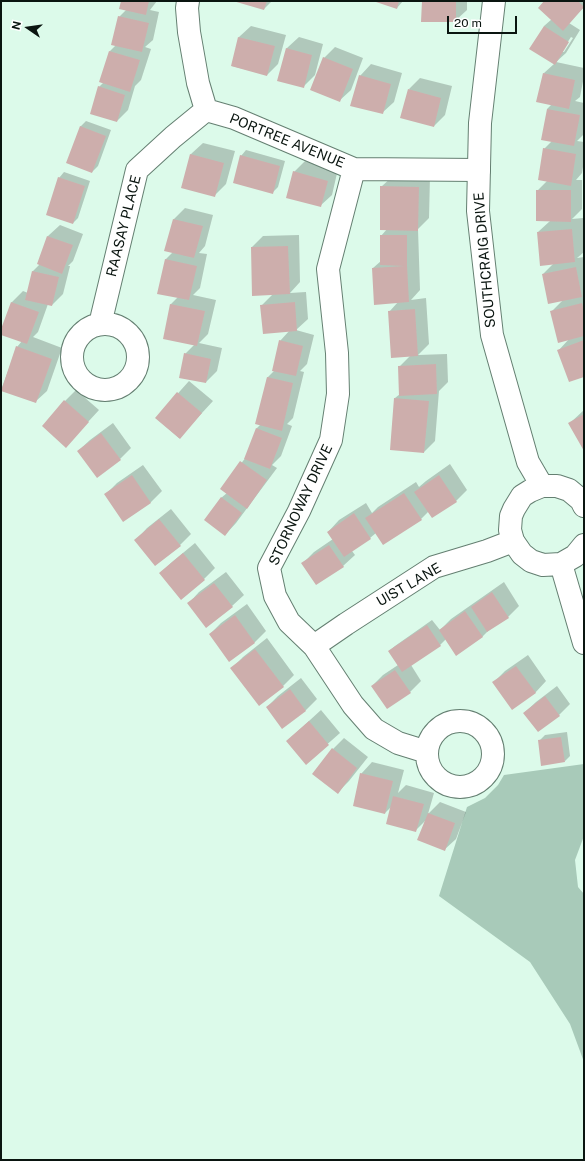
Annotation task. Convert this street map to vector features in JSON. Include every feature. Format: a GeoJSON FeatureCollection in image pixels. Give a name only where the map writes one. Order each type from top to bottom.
{"type":"FeatureCollection","features":[{"type":"Feature","properties":{"kind":"street"},"geometry":{"type":"LineString","coordinates":[[188,1],[187,8],[189,32],[198,83],[206,110]]}},
{"type":"Feature","properties":{"kind":"street","name":"SOUTHCRAIG DRIVE"},"geometry":{"type":"LineString","coordinates":[[494,1],[480,123],[478,211],[492,335],[528,462],[542,486]]}},
{"type":"Feature","properties":{"kind":"street","name":"PORTREE AVENUE"},"geometry":{"type":"LineString","coordinates":[[206,110],[234,118],[354,169],[479,170]]}},
{"type":"Feature","properties":{"kind":"street","name":"RAASAY PLACE"},"geometry":{"type":"LineString","coordinates":[[103,324],[102,316],[137,170],[173,137],[206,110]]}},
{"type":"Feature","properties":{"kind":"street","name":"STORNOWAY DRIVE"},"geometry":{"type":"LineString","coordinates":[[354,169],[328,269],[337,353],[338,381],[338,394],[331,440],[299,511],[269,568],[274,596],[289,622],[314,646],[353,705],[374,729],[398,743],[427,752]]}},
{"type":"Feature","properties":{"kind":"street"},"geometry":{"type":"LineString","coordinates":[[584,506],[581,500],[569,490],[557,486],[542,486],[530,490],[522,496],[511,516],[510,530],[513,542],[522,554],[543,565],[561,564],[575,556],[584,545]]}},
{"type":"Feature","properties":{"kind":"street","name":"UIST LANE"},"geometry":{"type":"LineString","coordinates":[[314,646],[434,567],[513,542]]}},
{"type":"Feature","properties":{"kind":"street"},"geometry":{"type":"LineString","coordinates":[[561,564],[584,643]]}},
{"type":"Feature","properties":{"kind":"green space"},"geometry":{"type":"Polygon","coordinates":[[[584,764],[584,836],[575,860],[578,887],[584,894],[584,1062],[570,1024],[530,962],[439,896],[467,807],[485,798],[498,785],[504,775],[584,764]]]}},
{"type":"Feature","properties":{"kind":"building"},"geometry":{"type":"Polygon","coordinates":[[[121,1],[149,1],[146,15],[119,9],[121,1]]]}},
{"type":"Feature","properties":{"kind":"building"},"geometry":{"type":"Polygon","coordinates":[[[233,1],[267,1],[264,10],[233,1]]]}},
{"type":"Feature","properties":{"kind":"building"},"geometry":{"type":"Polygon","coordinates":[[[373,1],[399,1],[397,9],[373,1]]]}},
{"type":"Feature","properties":{"kind":"building"},"geometry":{"type":"Polygon","coordinates":[[[422,1],[456,1],[456,22],[421,22],[422,1]]]}},
{"type":"Feature","properties":{"kind":"building"},"geometry":{"type":"Polygon","coordinates":[[[544,1],[578,1],[584,7],[563,31],[538,8],[544,1]]]}},
{"type":"Feature","properties":{"kind":"building"},"geometry":{"type":"Polygon","coordinates":[[[118,16],[149,23],[142,52],[111,45],[118,16]]]}},
{"type":"Feature","properties":{"kind":"building"},"geometry":{"type":"Polygon","coordinates":[[[544,26],[569,42],[555,65],[529,49],[544,26]]]}},
{"type":"Feature","properties":{"kind":"building"},"geometry":{"type":"Polygon","coordinates":[[[238,37],[275,46],[267,76],[231,66],[238,37]]]}},
{"type":"Feature","properties":{"kind":"building"},"geometry":{"type":"Polygon","coordinates":[[[286,48],[312,55],[304,88],[277,81],[286,48]]]}},
{"type":"Feature","properties":{"kind":"building"},"geometry":{"type":"Polygon","coordinates":[[[109,51],[140,60],[130,92],[99,82],[109,51]]]}},
{"type":"Feature","properties":{"kind":"building"},"geometry":{"type":"Polygon","coordinates":[[[323,57],[353,69],[340,102],[310,90],[323,57]]]}},
{"type":"Feature","properties":{"kind":"building"},"geometry":{"type":"Polygon","coordinates":[[[543,73],[575,80],[569,109],[536,102],[543,73]]]}},
{"type":"Feature","properties":{"kind":"building"},"geometry":{"type":"Polygon","coordinates":[[[359,75],[391,84],[383,114],[350,106],[359,75]]]}},
{"type":"Feature","properties":{"kind":"building"},"geometry":{"type":"Polygon","coordinates":[[[98,86],[125,95],[117,122],[90,114],[98,86]]]}},
{"type":"Feature","properties":{"kind":"building"},"geometry":{"type":"Polygon","coordinates":[[[408,89],[441,98],[434,127],[400,118],[408,89]]]}},
{"type":"Feature","properties":{"kind":"building"},"geometry":{"type":"Polygon","coordinates":[[[547,109],[580,115],[574,146],[541,140],[547,109]]]}},
{"type":"Feature","properties":{"kind":"building"},"geometry":{"type":"Polygon","coordinates":[[[80,126],[106,136],[92,173],[66,163],[80,126]]]}},
{"type":"Feature","properties":{"kind":"building"},"geometry":{"type":"Polygon","coordinates":[[[543,148],[576,154],[571,186],[538,180],[543,148]]]}},
{"type":"Feature","properties":{"kind":"building"},"geometry":{"type":"Polygon","coordinates":[[[190,154],[224,163],[215,197],[181,188],[190,154]]]}},
{"type":"Feature","properties":{"kind":"building"},"geometry":{"type":"Polygon","coordinates":[[[240,155],[280,166],[273,194],[233,183],[240,155]]]}},
{"type":"Feature","properties":{"kind":"building"},"geometry":{"type":"Polygon","coordinates":[[[293,171],[328,181],[321,207],[286,198],[293,171]]]}},
{"type":"Feature","properties":{"kind":"building"},"geometry":{"type":"Polygon","coordinates":[[[58,177],[85,186],[73,224],[46,215],[58,177]]]}},
{"type":"Feature","properties":{"kind":"building"},"geometry":{"type":"Polygon","coordinates":[[[380,186],[419,187],[418,231],[380,230],[380,186]]]}},
{"type":"Feature","properties":{"kind":"building"},"geometry":{"type":"Polygon","coordinates":[[[536,190],[571,190],[571,222],[536,221],[536,190]]]}},
{"type":"Feature","properties":{"kind":"building"},"geometry":{"type":"Polygon","coordinates":[[[173,219],[203,226],[194,258],[164,251],[173,219]]]}},
{"type":"Feature","properties":{"kind":"building"},"geometry":{"type":"Polygon","coordinates":[[[572,229],[575,262],[540,266],[537,232],[572,229]]]}},
{"type":"Feature","properties":{"kind":"building"},"geometry":{"type":"Polygon","coordinates":[[[380,235],[407,235],[409,302],[374,305],[372,268],[404,266],[380,265],[380,235]]]}},
{"type":"Feature","properties":{"kind":"building"},"geometry":{"type":"Polygon","coordinates":[[[47,236],[73,245],[62,274],[37,264],[47,236]]]}},
{"type":"Feature","properties":{"kind":"building"},"geometry":{"type":"Polygon","coordinates":[[[288,246],[290,294],[252,296],[251,247],[288,246]]]}},
{"type":"Feature","properties":{"kind":"building"},"geometry":{"type":"Polygon","coordinates":[[[165,259],[197,266],[189,300],[157,294],[165,259]]]}},
{"type":"Feature","properties":{"kind":"building"},"geometry":{"type":"Polygon","coordinates":[[[576,267],[582,297],[548,304],[542,274],[576,267]]]}},
{"type":"Feature","properties":{"kind":"building"},"geometry":{"type":"Polygon","coordinates":[[[32,271],[59,277],[52,306],[25,300],[32,271]]]}},
{"type":"Feature","properties":{"kind":"building"},"geometry":{"type":"Polygon","coordinates":[[[11,302],[39,312],[27,344],[1,335],[1,329],[11,302]]]}},
{"type":"Feature","properties":{"kind":"building"},"geometry":{"type":"Polygon","coordinates":[[[295,302],[297,331],[263,334],[260,305],[295,302]]]}},
{"type":"Feature","properties":{"kind":"building"},"geometry":{"type":"Polygon","coordinates":[[[582,303],[584,311],[584,336],[558,343],[550,311],[582,303]]]}},
{"type":"Feature","properties":{"kind":"building"},"geometry":{"type":"Polygon","coordinates":[[[170,304],[205,311],[197,346],[163,339],[170,304]]]}},
{"type":"Feature","properties":{"kind":"building"},"geometry":{"type":"Polygon","coordinates":[[[415,309],[418,356],[391,358],[388,311],[415,309]]]}},
{"type":"Feature","properties":{"kind":"building"},"geometry":{"type":"Polygon","coordinates":[[[279,340],[303,346],[296,376],[272,371],[279,340]]]}},
{"type":"Feature","properties":{"kind":"building"},"geometry":{"type":"Polygon","coordinates":[[[584,340],[584,377],[569,382],[557,350],[584,340]]]}},
{"type":"Feature","properties":{"kind":"building"},"geometry":{"type":"Polygon","coordinates":[[[16,346],[52,359],[36,403],[1,391],[16,346]]]}},
{"type":"Feature","properties":{"kind":"building"},"geometry":{"type":"Polygon","coordinates":[[[184,353],[211,359],[206,383],[179,378],[184,353]]]}},
{"type":"Feature","properties":{"kind":"building"},"geometry":{"type":"Polygon","coordinates":[[[436,364],[437,394],[399,396],[398,366],[436,364]]]}},
{"type":"Feature","properties":{"kind":"building"},"geometry":{"type":"Polygon","coordinates":[[[267,377],[293,383],[282,431],[255,424],[267,377]]]}},
{"type":"Feature","properties":{"kind":"building"},"geometry":{"type":"Polygon","coordinates":[[[177,392],[202,413],[180,439],[155,418],[177,392]]]}},
{"type":"Feature","properties":{"kind":"building"},"geometry":{"type":"Polygon","coordinates":[[[394,398],[429,401],[424,453],[390,450],[394,398]]]}},
{"type":"Feature","properties":{"kind":"building"},"geometry":{"type":"Polygon","coordinates":[[[64,400],[89,422],[66,448],[42,426],[64,400]]]}},
{"type":"Feature","properties":{"kind":"building"},"geometry":{"type":"Polygon","coordinates":[[[584,414],[584,451],[568,423],[584,414]]]}},
{"type":"Feature","properties":{"kind":"building"},"geometry":{"type":"Polygon","coordinates":[[[256,428],[282,438],[270,469],[244,459],[256,428]]]}},
{"type":"Feature","properties":{"kind":"building"},"geometry":{"type":"Polygon","coordinates":[[[101,433],[121,460],[97,478],[77,451],[101,433]]]}},
{"type":"Feature","properties":{"kind":"building"},"geometry":{"type":"Polygon","coordinates":[[[240,461],[267,480],[247,509],[220,489],[240,461]]]}},
{"type":"Feature","properties":{"kind":"building"},"geometry":{"type":"Polygon","coordinates":[[[132,475],[151,503],[123,522],[104,494],[132,475]]]}},
{"type":"Feature","properties":{"kind":"building"},"geometry":{"type":"Polygon","coordinates":[[[439,475],[457,502],[432,518],[414,492],[439,475]]]}},
{"type":"Feature","properties":{"kind":"building"},"geometry":{"type":"Polygon","coordinates":[[[404,493],[422,520],[383,545],[365,518],[404,493]]]}},
{"type":"Feature","properties":{"kind":"building"},"geometry":{"type":"Polygon","coordinates":[[[221,497],[242,513],[225,536],[204,520],[221,497]]]}},
{"type":"Feature","properties":{"kind":"building"},"geometry":{"type":"Polygon","coordinates":[[[354,513],[371,539],[344,557],[327,532],[354,513]]]}},
{"type":"Feature","properties":{"kind":"building"},"geometry":{"type":"Polygon","coordinates":[[[159,519],[181,546],[155,566],[134,540],[159,519]]]}},
{"type":"Feature","properties":{"kind":"building"},"geometry":{"type":"Polygon","coordinates":[[[329,545],[344,567],[316,585],[301,563],[329,545]]]}},
{"type":"Feature","properties":{"kind":"building"},"geometry":{"type":"Polygon","coordinates":[[[183,553],[205,580],[181,600],[159,573],[183,553]]]}},
{"type":"Feature","properties":{"kind":"building"},"geometry":{"type":"Polygon","coordinates":[[[214,583],[233,607],[206,628],[187,603],[214,583]]]}},
{"type":"Feature","properties":{"kind":"building"},"geometry":{"type":"Polygon","coordinates":[[[492,592],[509,618],[487,632],[471,607],[492,592]]]}},
{"type":"Feature","properties":{"kind":"building"},"geometry":{"type":"Polygon","coordinates":[[[465,611],[483,637],[456,656],[439,630],[465,611]]]}},
{"type":"Feature","properties":{"kind":"building"},"geometry":{"type":"Polygon","coordinates":[[[235,615],[255,643],[229,662],[209,634],[235,615]]]}},
{"type":"Feature","properties":{"kind":"building"},"geometry":{"type":"Polygon","coordinates":[[[427,625],[441,646],[402,672],[388,651],[427,625]]]}},
{"type":"Feature","properties":{"kind":"building"},"geometry":{"type":"Polygon","coordinates":[[[255,649],[284,687],[259,706],[230,668],[255,649]]]}},
{"type":"Feature","properties":{"kind":"building"},"geometry":{"type":"Polygon","coordinates":[[[516,666],[536,693],[512,710],[492,682],[516,666]]]}},
{"type":"Feature","properties":{"kind":"building"},"geometry":{"type":"Polygon","coordinates":[[[395,670],[411,693],[387,709],[371,686],[395,670]]]}},
{"type":"Feature","properties":{"kind":"building"},"geometry":{"type":"Polygon","coordinates":[[[290,689],[306,711],[282,729],[266,707],[290,689]]]}},
{"type":"Feature","properties":{"kind":"building"},"geometry":{"type":"Polygon","coordinates":[[[545,696],[560,716],[538,732],[523,713],[545,696]]]}},
{"type":"Feature","properties":{"kind":"building"},"geometry":{"type":"Polygon","coordinates":[[[309,721],[329,745],[306,765],[286,741],[309,721]]]}},
{"type":"Feature","properties":{"kind":"building"},"geometry":{"type":"Polygon","coordinates":[[[561,737],[565,762],[541,766],[538,740],[561,737]]]}},
{"type":"Feature","properties":{"kind":"building"},"geometry":{"type":"Polygon","coordinates":[[[332,748],[357,768],[338,794],[312,774],[332,748]]]}},
{"type":"Feature","properties":{"kind":"building"},"geometry":{"type":"Polygon","coordinates":[[[360,773],[393,781],[385,814],[353,806],[360,773]]]}},
{"type":"Feature","properties":{"kind":"building"},"geometry":{"type":"Polygon","coordinates":[[[393,796],[424,804],[416,832],[386,824],[393,796]]]}},
{"type":"Feature","properties":{"kind":"building"},"geometry":{"type":"Polygon","coordinates":[[[428,813],[455,823],[445,851],[417,840],[428,813]]]}}]}
